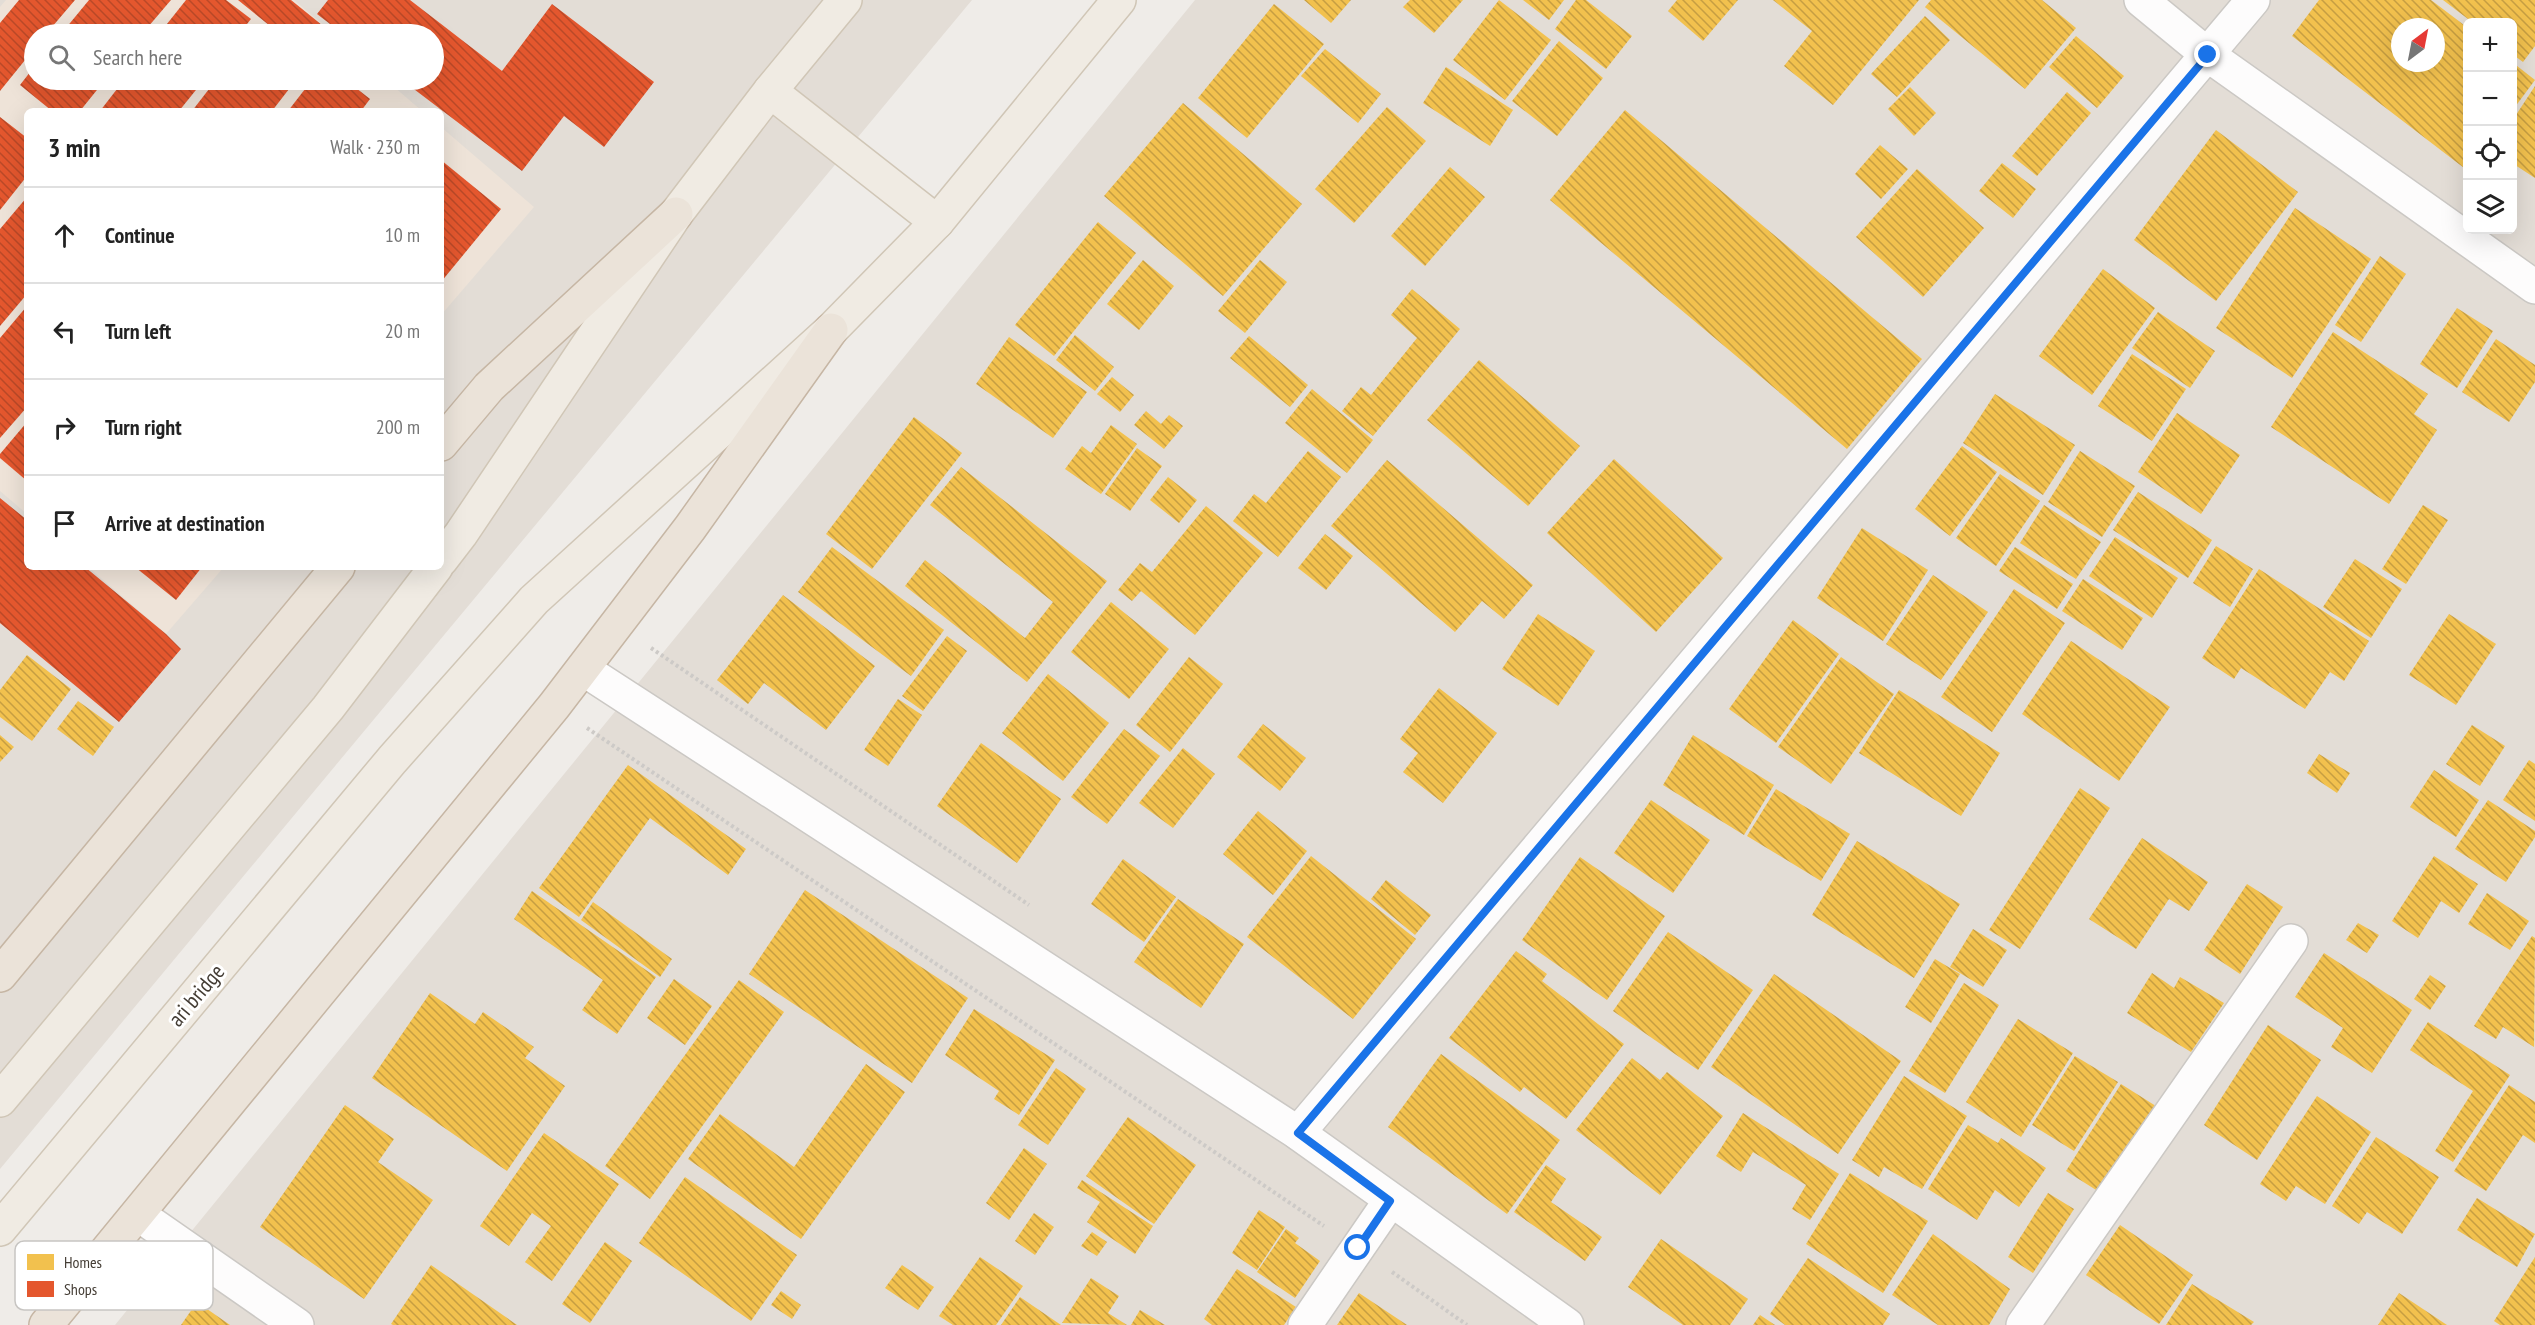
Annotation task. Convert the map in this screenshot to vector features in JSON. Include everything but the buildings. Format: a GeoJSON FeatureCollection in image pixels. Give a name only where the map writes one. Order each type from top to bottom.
{"type":"FeatureCollection","features":[{"type":"Feature","properties":{"kind":"highway"},"geometry":{"type":"LineString","coordinates":[[444,440],[489,387],[676,214]]}},
{"type":"Feature","properties":{"kind":"highway"},"geometry":{"type":"LineString","coordinates":[[117,1241],[583,669],[690,528],[831,330]]}},
{"type":"Feature","properties":{"kind":"highway"},"geometry":{"type":"LineString","coordinates":[[0,975],[336,570]]}},
{"type":"Feature","properties":{"kind":"highway"},"geometry":{"type":"LineString","coordinates":[[46,1325],[59,1310]]}},
{"type":"Feature","properties":{"kind":"main road"},"geometry":{"type":"LineString","coordinates":[[444,556],[468,524],[676,214],[770,91],[845,0]]}},
{"type":"Feature","properties":{"kind":"main road","name":"ari bridge"},"geometry":{"type":"LineString","coordinates":[[0,1230],[392,760],[534,600],[831,330],[937,222],[1119,0]]}},
{"type":"Feature","properties":{"kind":"main road"},"geometry":{"type":"LineString","coordinates":[[770,91],[937,222]]}},
{"type":"Feature","properties":{"kind":"main road"},"geometry":{"type":"LineString","coordinates":[[0,1100],[328,708],[434,570]]}},
{"type":"Feature","properties":{"kind":"street"},"geometry":{"type":"LineString","coordinates":[[2141,0],[2208,55],[2535,286]]}},
{"type":"Feature","properties":{"kind":"street"},"geometry":{"type":"LineString","coordinates":[[1298,1133],[2253,0]]}},
{"type":"Feature","properties":{"kind":"street"},"geometry":{"type":"LineString","coordinates":[[583,669],[1298,1133],[1566,1325]]}},
{"type":"Feature","properties":{"kind":"street"},"geometry":{"type":"LineString","coordinates":[[2024,1325],[2290,942]]}},
{"type":"Feature","properties":{"kind":"street"},"geometry":{"type":"LineString","coordinates":[[1305,1325],[1390,1201]]}},
{"type":"Feature","properties":{"kind":"street"},"geometry":{"type":"LineString","coordinates":[[139,1215],[176,1241]]}},
{"type":"Feature","properties":{"kind":"street"},"geometry":{"type":"LineString","coordinates":[[213,1267],[297,1325]]}},
{"type":"Feature","properties":{"kind":"path"},"geometry":{"type":"LineString","coordinates":[[616,624],[1037,911]]}},
{"type":"Feature","properties":{"kind":"path"},"geometry":{"type":"LineString","coordinates":[[554,706],[1358,1248],[1467,1325]]}},
{"type":"Feature","properties":{"kind":"shaded area"},"geometry":{"type":"Polygon","coordinates":[[[0,0],[972,0],[0,1169],[0,0]]]}},
{"type":"Feature","properties":{"kind":"shaded area"},"geometry":{"type":"Polygon","coordinates":[[[6,0],[294,0],[322,24],[24,24],[24,90],[398,90],[419,108],[24,108],[24,511],[0,491],[0,7],[6,0]]]}},
{"type":"Feature","properties":{"kind":"shaded area"},"geometry":{"type":"Polygon","coordinates":[[[1195,0],[2535,0],[2535,1325],[115,1325],[127,1310],[213,1310],[213,1241],[183,1241],[1195,0]]]}},
{"type":"Feature","properties":{"kind":"shaded area"},"geometry":{"type":"Polygon","coordinates":[[[444,130],[534,207],[444,312],[444,130]]]}},
{"type":"Feature","properties":{"kind":"shaded area"},"geometry":{"type":"Polygon","coordinates":[[[91,570],[221,570],[166,634],[91,570]]]}},
{"type":"Feature","properties":{"kind":"route"},"geometry":{"type":"LineString","coordinates":[[1358,1248],[1390,1201],[1298,1133],[2208,55]]}}]}
